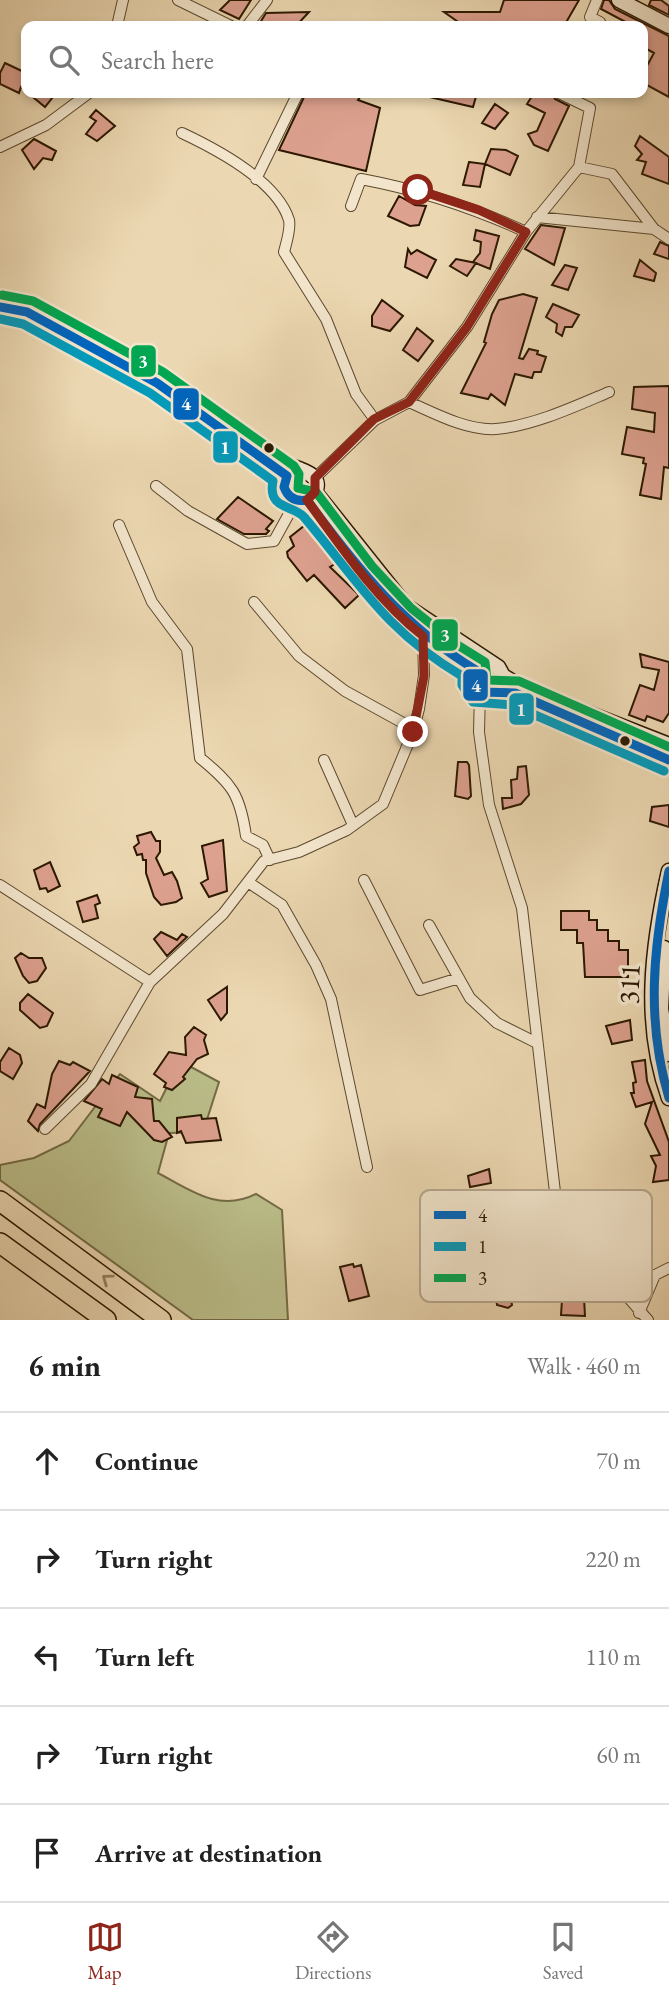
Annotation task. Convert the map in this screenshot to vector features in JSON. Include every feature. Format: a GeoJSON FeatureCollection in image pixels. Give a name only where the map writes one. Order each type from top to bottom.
{"type":"FeatureCollection","features":[{"type":"Feature","properties":{"kind":"highway"},"geometry":{"type":"LineString","coordinates":[[0,1201],[162,1320]]}},
{"type":"Feature","properties":{"kind":"highway"},"geometry":{"type":"LineString","coordinates":[[0,1242],[106,1320]]}},
{"type":"Feature","properties":{"kind":"street"},"geometry":{"type":"LineString","coordinates":[[118,21],[123,0]]}},
{"type":"Feature","properties":{"kind":"street"},"geometry":{"type":"LineString","coordinates":[[178,0],[221,21]]}},
{"type":"Feature","properties":{"kind":"street"},"geometry":{"type":"LineString","coordinates":[[251,21],[267,0]]}},
{"type":"Feature","properties":{"kind":"street"},"geometry":{"type":"LineString","coordinates":[[597,0],[590,17],[598,21]]}},
{"type":"Feature","properties":{"kind":"street"},"geometry":{"type":"LineString","coordinates":[[620,0],[669,26]]}},
{"type":"Feature","properties":{"kind":"street"},"geometry":{"type":"LineString","coordinates":[[0,147],[46,125],[82,98]]}},
{"type":"Feature","properties":{"kind":"street"},"geometry":{"type":"LineString","coordinates":[[256,179],[296,98]]}},
{"type":"Feature","properties":{"kind":"street"},"geometry":{"type":"LineString","coordinates":[[156,486],[188,511],[247,544],[274,541],[308,493],[374,419],[409,402],[467,327],[526,232],[579,167],[590,108],[569,98]]}},
{"type":"Feature","properties":{"kind":"street"},"geometry":{"type":"LineString","coordinates":[[182,133],[224,153],[274,194],[289,222],[284,253],[326,319],[356,394],[374,419]]}},
{"type":"Feature","properties":{"kind":"street"},"geometry":{"type":"LineString","coordinates":[[579,167],[612,174],[654,229],[669,239]]}},
{"type":"Feature","properties":{"kind":"street"},"geometry":{"type":"LineString","coordinates":[[351,206],[361,179],[418,190],[479,210],[526,232]]}},
{"type":"Feature","properties":{"kind":"street"},"geometry":{"type":"LineString","coordinates":[[537,217],[654,229]]}},
{"type":"Feature","properties":{"kind":"street"},"geometry":{"type":"LineString","coordinates":[[0,304],[27,312],[157,383],[293,472],[307,470],[308,493],[341,547],[397,613],[450,656],[476,670]]}},
{"type":"Feature","properties":{"kind":"street"},"geometry":{"type":"LineString","coordinates":[[409,402],[449,419],[495,429],[561,412],[609,392]]}},
{"type":"Feature","properties":{"kind":"street"},"geometry":{"type":"LineString","coordinates":[[293,472],[286,492],[308,493],[406,606],[498,667],[503,676],[521,687],[669,746]]}},
{"type":"Feature","properties":{"kind":"street"},"geometry":{"type":"LineString","coordinates":[[119,525],[152,602],[187,649],[200,758],[229,781],[242,812],[246,836],[263,845],[270,860]]}},
{"type":"Feature","properties":{"kind":"street"},"geometry":{"type":"LineString","coordinates":[[254,602],[299,656],[345,691],[414,729]]}},
{"type":"Feature","properties":{"kind":"street"},"geometry":{"type":"LineString","coordinates":[[45,1129],[91,1084],[150,982],[223,914],[264,861],[299,852],[353,825],[383,804],[414,729],[424,676],[423,636]]}},
{"type":"Feature","properties":{"kind":"street"},"geometry":{"type":"LineString","coordinates":[[476,670],[491,664]]}},
{"type":"Feature","properties":{"kind":"street"},"geometry":{"type":"LineString","coordinates":[[476,670],[473,680],[480,692],[479,732],[489,805],[522,908],[535,1042],[554,1190]]}},
{"type":"Feature","properties":{"kind":"street"},"geometry":{"type":"LineString","coordinates":[[498,691],[503,676]]}},
{"type":"Feature","properties":{"kind":"street"},"geometry":{"type":"LineString","coordinates":[[480,692],[515,693],[669,760]]}},
{"type":"Feature","properties":{"kind":"street"},"geometry":{"type":"LineString","coordinates":[[324,760],[353,825]]}},
{"type":"Feature","properties":{"kind":"street","name":"311"},"geometry":{"type":"LineString","coordinates":[[669,871],[652,973],[650,1007],[655,1044],[669,1098]]}},
{"type":"Feature","properties":{"kind":"street"},"geometry":{"type":"LineString","coordinates":[[364,880],[420,990],[459,978]]}},
{"type":"Feature","properties":{"kind":"street"},"geometry":{"type":"LineString","coordinates":[[248,882],[282,905],[326,988],[367,1167]]}},
{"type":"Feature","properties":{"kind":"street"},"geometry":{"type":"LineString","coordinates":[[0,885],[150,982]]}},
{"type":"Feature","properties":{"kind":"street"},"geometry":{"type":"LineString","coordinates":[[429,925],[470,998],[497,1023],[535,1042]]}},
{"type":"Feature","properties":{"kind":"street","name":"311"},"geometry":{"type":"LineString","coordinates":[[669,925],[663,951],[662,1009],[669,1054]]}},
{"type":"Feature","properties":{"kind":"street"},"geometry":{"type":"LineString","coordinates":[[652,1282],[655,1275],[669,1268]]}},
{"type":"Feature","properties":{"kind":"street"},"geometry":{"type":"LineString","coordinates":[[630,1302],[648,1320]]}},
{"type":"Feature","properties":{"kind":"street"},"geometry":{"type":"LineString","coordinates":[[639,1312],[643,1302]]}},
{"type":"Feature","properties":{"kind":"green space"},"geometry":{"type":"Polygon","coordinates":[[[180,1061],[219,1082],[203,1132],[169,1133],[158,1173],[205,1197],[230,1201],[256,1194],[282,1210],[288,1320],[193,1320],[0,1180],[0,1165],[34,1158],[69,1141],[120,1074],[160,1101],[180,1061]]]}},
{"type":"Feature","properties":{"kind":"building"},"geometry":{"type":"Polygon","coordinates":[[[230,0],[251,0],[239,19],[220,10],[230,0]]]}},
{"type":"Feature","properties":{"kind":"building"},"geometry":{"type":"Polygon","coordinates":[[[504,0],[579,0],[567,21],[457,21],[444,12],[500,12],[504,0]]]}},
{"type":"Feature","properties":{"kind":"building"},"geometry":{"type":"Polygon","coordinates":[[[604,0],[609,0],[615,9],[639,21],[624,21],[601,9],[604,0]]]}},
{"type":"Feature","properties":{"kind":"building"},"geometry":{"type":"Polygon","coordinates":[[[651,0],[661,0],[669,6],[669,15],[649,5],[651,0]]]}},
{"type":"Feature","properties":{"kind":"building"},"geometry":{"type":"Polygon","coordinates":[[[309,12],[301,21],[261,21],[266,13],[309,12]]]}},
{"type":"Feature","properties":{"kind":"building"},"geometry":{"type":"Polygon","coordinates":[[[648,26],[669,36],[669,97],[648,86],[648,64],[654,53],[648,50],[648,26]]]}},
{"type":"Feature","properties":{"kind":"building"},"geometry":{"type":"Polygon","coordinates":[[[5,63],[21,71],[19,93],[0,84],[0,73],[5,63]]]}},
{"type":"Feature","properties":{"kind":"building"},"geometry":{"type":"Polygon","coordinates":[[[34,98],[52,98],[45,107],[34,98]]]}},
{"type":"Feature","properties":{"kind":"building"},"geometry":{"type":"Polygon","coordinates":[[[304,98],[359,98],[358,100],[380,108],[366,171],[279,150],[304,98]]]}},
{"type":"Feature","properties":{"kind":"building"},"geometry":{"type":"Polygon","coordinates":[[[434,98],[476,98],[473,107],[434,98]]]}},
{"type":"Feature","properties":{"kind":"building"},"geometry":{"type":"Polygon","coordinates":[[[531,98],[554,98],[569,106],[548,151],[534,145],[528,134],[537,131],[545,113],[527,104],[531,98]]]}},
{"type":"Feature","properties":{"kind":"building"},"geometry":{"type":"Polygon","coordinates":[[[495,104],[508,113],[495,129],[482,123],[495,104]]]}},
{"type":"Feature","properties":{"kind":"building"},"geometry":{"type":"Polygon","coordinates":[[[96,110],[115,126],[97,141],[86,134],[96,121],[90,117],[96,110]]]}},
{"type":"Feature","properties":{"kind":"building"},"geometry":{"type":"Polygon","coordinates":[[[640,136],[669,157],[669,184],[642,174],[646,162],[637,160],[642,154],[635,146],[640,136]]]}},
{"type":"Feature","properties":{"kind":"building"},"geometry":{"type":"Polygon","coordinates":[[[34,139],[56,151],[52,160],[43,158],[34,169],[22,150],[34,139]]]}},
{"type":"Feature","properties":{"kind":"building"},"geometry":{"type":"Polygon","coordinates":[[[491,149],[506,150],[518,156],[510,175],[485,164],[491,149]]]}},
{"type":"Feature","properties":{"kind":"building"},"geometry":{"type":"Polygon","coordinates":[[[469,162],[485,164],[480,187],[463,185],[469,162]]]}},
{"type":"Feature","properties":{"kind":"building"},"geometry":{"type":"Polygon","coordinates":[[[399,196],[415,205],[426,206],[419,225],[410,226],[388,216],[399,196]]]}},
{"type":"Feature","properties":{"kind":"building"},"geometry":{"type":"Polygon","coordinates":[[[541,225],[565,228],[554,265],[525,249],[541,225]]]}},
{"type":"Feature","properties":{"kind":"building"},"geometry":{"type":"Polygon","coordinates":[[[476,230],[499,236],[490,269],[473,262],[480,253],[481,242],[474,240],[476,230]]]}},
{"type":"Feature","properties":{"kind":"building"},"geometry":{"type":"Polygon","coordinates":[[[660,242],[669,246],[669,259],[654,254],[660,242]]]}},
{"type":"Feature","properties":{"kind":"building"},"geometry":{"type":"Polygon","coordinates":[[[408,249],[411,254],[417,250],[436,260],[427,278],[405,267],[408,249]]]}},
{"type":"Feature","properties":{"kind":"building"},"geometry":{"type":"Polygon","coordinates":[[[456,259],[476,263],[467,276],[450,266],[456,259]]]}},
{"type":"Feature","properties":{"kind":"building"},"geometry":{"type":"Polygon","coordinates":[[[640,260],[656,273],[654,281],[634,276],[640,260]]]}},
{"type":"Feature","properties":{"kind":"building"},"geometry":{"type":"Polygon","coordinates":[[[565,265],[577,268],[568,290],[552,285],[565,265]]]}},
{"type":"Feature","properties":{"kind":"building"},"geometry":{"type":"Polygon","coordinates":[[[523,294],[537,298],[519,358],[523,359],[529,349],[538,351],[537,354],[546,357],[541,372],[534,372],[532,378],[515,374],[505,405],[491,394],[488,399],[461,393],[486,343],[484,342],[492,314],[499,300],[523,294]]]}},
{"type":"Feature","properties":{"kind":"building"},"geometry":{"type":"Polygon","coordinates":[[[382,300],[403,316],[390,331],[372,326],[372,316],[382,300]]]}},
{"type":"Feature","properties":{"kind":"building"},"geometry":{"type":"Polygon","coordinates":[[[553,304],[579,315],[572,327],[565,327],[562,336],[556,332],[557,324],[546,317],[553,304]]]}},
{"type":"Feature","properties":{"kind":"building"},"geometry":{"type":"Polygon","coordinates":[[[417,328],[433,341],[418,361],[403,350],[417,328]]]}},
{"type":"Feature","properties":{"kind":"building"},"geometry":{"type":"Polygon","coordinates":[[[669,386],[669,468],[664,467],[661,499],[640,495],[646,464],[643,463],[644,458],[622,454],[627,427],[654,432],[655,413],[632,409],[634,387],[669,386]]]}},
{"type":"Feature","properties":{"kind":"building"},"geometry":{"type":"Polygon","coordinates":[[[238,497],[273,521],[266,529],[269,531],[266,534],[244,534],[217,519],[238,497]]]}},
{"type":"Feature","properties":{"kind":"building"},"geometry":{"type":"Polygon","coordinates":[[[309,522],[322,538],[317,542],[335,564],[330,567],[359,595],[345,608],[314,575],[307,581],[288,557],[287,552],[294,546],[290,537],[309,522]]]}},
{"type":"Feature","properties":{"kind":"building"},"geometry":{"type":"Polygon","coordinates":[[[640,654],[669,662],[669,713],[663,722],[647,716],[645,721],[629,715],[640,685],[654,690],[659,670],[642,667],[640,654]]]}},
{"type":"Feature","properties":{"kind":"building"},"geometry":{"type":"Polygon","coordinates":[[[458,762],[467,762],[469,765],[471,796],[468,799],[455,796],[458,762]]]}},
{"type":"Feature","properties":{"kind":"building"},"geometry":{"type":"Polygon","coordinates":[[[526,766],[529,795],[521,804],[503,809],[502,798],[512,798],[511,780],[517,779],[518,767],[526,766]]]}},
{"type":"Feature","properties":{"kind":"building"},"geometry":{"type":"Polygon","coordinates":[[[669,805],[669,827],[650,821],[652,807],[669,805]]]}},
{"type":"Feature","properties":{"kind":"building"},"geometry":{"type":"Polygon","coordinates":[[[151,832],[156,841],[160,841],[160,852],[156,858],[164,875],[172,872],[177,881],[182,898],[176,902],[161,905],[154,897],[146,873],[146,860],[143,860],[142,854],[137,855],[134,847],[139,843],[137,836],[151,832]]]}},
{"type":"Feature","properties":{"kind":"building"},"geometry":{"type":"Polygon","coordinates":[[[223,840],[227,891],[209,897],[201,883],[208,879],[202,846],[223,840]]]}},
{"type":"Feature","properties":{"kind":"building"},"geometry":{"type":"Polygon","coordinates":[[[50,862],[60,886],[48,892],[46,888],[40,889],[34,870],[50,862]]]}},
{"type":"Feature","properties":{"kind":"building"},"geometry":{"type":"Polygon","coordinates":[[[97,895],[100,903],[95,905],[98,918],[83,922],[77,902],[97,895]]]}},
{"type":"Feature","properties":{"kind":"building"},"geometry":{"type":"Polygon","coordinates":[[[561,911],[589,911],[589,920],[597,920],[597,930],[608,930],[608,941],[619,941],[619,950],[628,950],[628,977],[585,977],[583,943],[577,943],[577,930],[561,930],[561,911]]]}},
{"type":"Feature","properties":{"kind":"building"},"geometry":{"type":"Polygon","coordinates":[[[161,932],[177,940],[182,934],[187,937],[167,956],[154,939],[161,932]]]}},
{"type":"Feature","properties":{"kind":"building"},"geometry":{"type":"Polygon","coordinates":[[[21,953],[29,958],[42,958],[46,968],[37,981],[29,983],[23,976],[15,958],[21,953]]]}},
{"type":"Feature","properties":{"kind":"building"},"geometry":{"type":"Polygon","coordinates":[[[227,987],[227,1013],[221,1020],[208,1000],[227,987]]]}},
{"type":"Feature","properties":{"kind":"building"},"geometry":{"type":"Polygon","coordinates":[[[28,994],[53,1013],[47,1026],[40,1028],[20,1010],[20,1003],[28,994]]]}},
{"type":"Feature","properties":{"kind":"building"},"geometry":{"type":"Polygon","coordinates":[[[630,1020],[632,1040],[612,1044],[606,1026],[630,1020]]]}},
{"type":"Feature","properties":{"kind":"building"},"geometry":{"type":"Polygon","coordinates":[[[194,1027],[206,1035],[204,1040],[208,1054],[197,1059],[183,1077],[185,1079],[172,1090],[164,1087],[166,1083],[154,1074],[169,1052],[186,1055],[185,1037],[194,1027]]]}},
{"type":"Feature","properties":{"kind":"building"},"geometry":{"type":"Polygon","coordinates":[[[9,1048],[20,1055],[22,1063],[13,1079],[0,1071],[0,1062],[9,1048]]]}},
{"type":"Feature","properties":{"kind":"building"},"geometry":{"type":"Polygon","coordinates":[[[645,1060],[647,1081],[669,1142],[669,1180],[653,1182],[656,1166],[651,1156],[660,1155],[645,1124],[652,1102],[636,1107],[631,1093],[634,1093],[633,1083],[636,1082],[632,1062],[645,1060]]]}},
{"type":"Feature","properties":{"kind":"building"},"geometry":{"type":"Polygon","coordinates":[[[59,1061],[70,1065],[73,1062],[90,1071],[40,1124],[38,1131],[28,1121],[37,1104],[45,1108],[52,1074],[59,1061]]]}},
{"type":"Feature","properties":{"kind":"building"},"geometry":{"type":"Polygon","coordinates":[[[112,1075],[138,1087],[135,1097],[152,1099],[154,1121],[159,1121],[172,1137],[162,1142],[154,1140],[127,1112],[120,1126],[98,1117],[102,1109],[84,1101],[102,1079],[109,1084],[112,1075]]]}},
{"type":"Feature","properties":{"kind":"building"},"geometry":{"type":"Polygon","coordinates":[[[201,1115],[202,1119],[216,1118],[221,1140],[186,1143],[181,1131],[177,1133],[177,1118],[201,1115]]]}},
{"type":"Feature","properties":{"kind":"building"},"geometry":{"type":"Polygon","coordinates":[[[489,1169],[491,1183],[470,1187],[468,1176],[489,1169]]]}},
{"type":"Feature","properties":{"kind":"building"},"geometry":{"type":"Polygon","coordinates":[[[353,1264],[354,1267],[361,1265],[369,1296],[349,1301],[340,1267],[353,1264]]]}},
{"type":"Feature","properties":{"kind":"building"},"geometry":{"type":"Polygon","coordinates":[[[497,1302],[511,1302],[512,1305],[508,1308],[497,1305],[497,1302]]]}},
{"type":"Feature","properties":{"kind":"building"},"geometry":{"type":"Polygon","coordinates":[[[562,1302],[584,1302],[585,1316],[561,1315],[562,1302]]]}},
{"type":"Feature","properties":{"kind":"transit line","name":"3"},"geometry":{"type":"LineString","coordinates":[[2,295],[33,301],[163,372],[294,466],[299,474],[298,488],[316,492],[372,566],[411,608],[456,644],[485,662],[487,680],[519,681],[669,747]]}},
{"type":"Feature","properties":{"kind":"transit line","name":"4"},"geometry":{"type":"LineString","coordinates":[[0,307],[27,312],[157,383],[287,476],[284,487],[288,494],[296,500],[307,500],[383,594],[426,635],[476,670],[473,680],[480,692],[515,693],[669,760]]}},
{"type":"Feature","properties":{"kind":"transit line","name":"1"},"geometry":{"type":"LineString","coordinates":[[0,319],[23,324],[150,393],[273,481],[272,490],[278,502],[304,517],[392,623],[435,659],[462,676],[462,685],[473,702],[512,705],[664,771]]}},
{"type":"Feature","properties":{"kind":"transit line","name":"4"},"geometry":{"type":"LineString","coordinates":[[669,871],[659,928],[654,984],[657,1041],[669,1098]]}},
{"type":"Feature","properties":{"kind":"route"},"geometry":{"type":"LineString","coordinates":[[413,732],[424,676],[423,636],[405,622],[341,547],[307,500],[312,497],[317,487],[315,478],[374,419],[409,402],[467,327],[526,232],[479,210],[418,190]]}}]}
